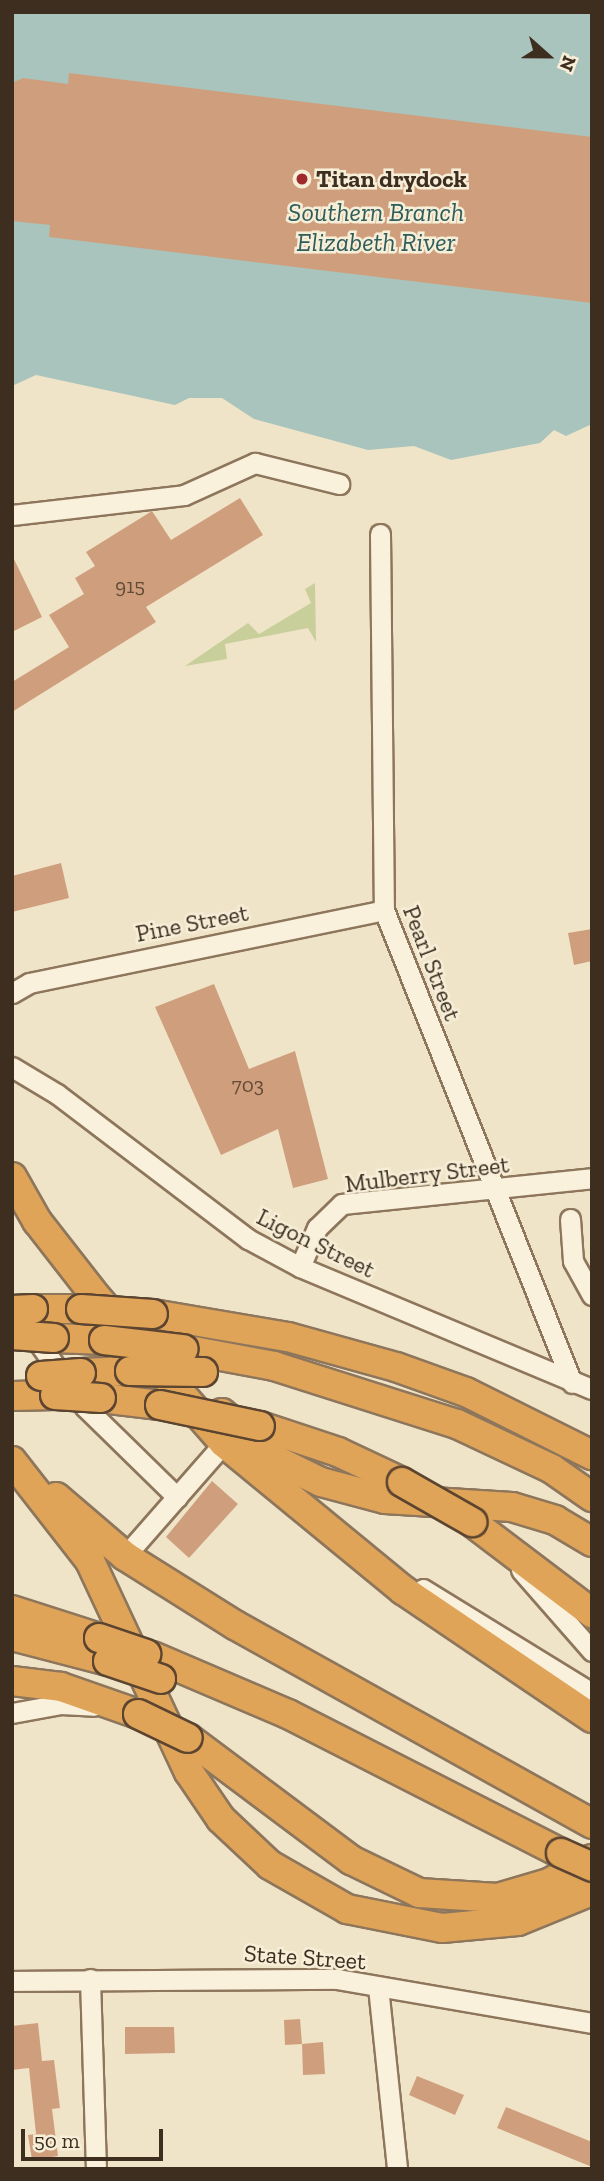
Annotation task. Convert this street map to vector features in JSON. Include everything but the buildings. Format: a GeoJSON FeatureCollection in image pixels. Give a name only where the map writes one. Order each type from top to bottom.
{"type":"FeatureCollection","features":[{"type":"Feature","properties":{"kind":"highway"},"geometry":{"type":"LineString","coordinates":[[12,1177],[37,1221],[110,1330],[224,1443],[341,1543],[592,1718]]}},
{"type":"Feature","properties":{"kind":"highway"},"geometry":{"type":"LineString","coordinates":[[19,1307],[153,1314],[288,1337],[396,1367],[477,1397],[592,1455]]}},
{"type":"Feature","properties":{"kind":"highway"},"geometry":{"type":"LineString","coordinates":[[110,1330],[258,1446],[298,1471],[385,1499],[512,1507],[555,1520],[592,1542]]}},
{"type":"Feature","properties":{"kind":"highway"},"geometry":{"type":"LineString","coordinates":[[12,1335],[54,1338],[110,1330],[183,1349],[274,1366],[500,1441],[592,1497]]}},
{"type":"Feature","properties":{"kind":"highway"},"geometry":{"type":"LineString","coordinates":[[12,1396],[80,1373],[130,1371],[203,1371],[341,1387]]}},
{"type":"Feature","properties":{"kind":"highway"},"geometry":{"type":"LineString","coordinates":[[12,1378],[101,1398],[160,1405],[260,1426],[338,1452],[402,1482],[472,1521],[592,1613]]}},
{"type":"Feature","properties":{"kind":"highway"},"geometry":{"type":"LineString","coordinates":[[14,1463],[125,1556],[258,1639],[592,1824]]}},
{"type":"Feature","properties":{"kind":"highway"},"geometry":{"type":"LineString","coordinates":[[14,1463],[90,1561],[205,1797],[242,1842],[289,1879],[347,1909],[442,1928],[518,1921],[592,1891]]}},
{"type":"Feature","properties":{"kind":"highway"},"geometry":{"type":"LineString","coordinates":[[12,1610],[104,1649],[156,1667],[282,1728],[341,1745],[592,1867]]}},
{"type":"Feature","properties":{"kind":"highway"},"geometry":{"type":"LineString","coordinates":[[12,1636],[104,1649]]}},
{"type":"Feature","properties":{"kind":"highway"},"geometry":{"type":"LineString","coordinates":[[12,1681],[61,1687],[128,1710],[188,1738],[351,1860],[419,1893],[468,1900],[505,1896],[549,1883],[592,1859]]}},
{"type":"Feature","properties":{"kind":"street"},"geometry":{"type":"LineString","coordinates":[[12,515],[184,495],[255,463],[339,484]]}},
{"type":"Feature","properties":{"kind":"street","name":"Pearl Street"},"geometry":{"type":"LineString","coordinates":[[380,534],[384,910],[572,1383]]}},
{"type":"Feature","properties":{"kind":"street","name":"Pine Street"},"geometry":{"type":"LineString","coordinates":[[12,993],[40,980],[384,910]]}},
{"type":"Feature","properties":{"kind":"street","name":"Ligon Street"},"geometry":{"type":"LineString","coordinates":[[12,1067],[57,1094],[248,1240],[300,1267],[592,1390]]}},
{"type":"Feature","properties":{"kind":"street","name":"Mulberry Street"},"geometry":{"type":"LineString","coordinates":[[300,1267],[317,1228],[342,1204],[494,1191],[592,1178]]}},
{"type":"Feature","properties":{"kind":"street"},"geometry":{"type":"LineString","coordinates":[[569,1219],[573,1261],[592,1295]]}},
{"type":"Feature","properties":{"kind":"street"},"geometry":{"type":"LineString","coordinates":[[19,1307],[85,1407],[177,1497]]}},
{"type":"Feature","properties":{"kind":"street"},"geometry":{"type":"LineString","coordinates":[[125,1556],[224,1443]]}},
{"type":"Feature","properties":{"kind":"street"},"geometry":{"type":"LineString","coordinates":[[495,1539],[592,1651]]}},
{"type":"Feature","properties":{"kind":"street"},"geometry":{"type":"LineString","coordinates":[[341,1543],[592,1693]]}},
{"type":"Feature","properties":{"kind":"street"},"geometry":{"type":"LineString","coordinates":[[12,1713],[61,1703],[128,1710]]}},
{"type":"Feature","properties":{"kind":"street","name":"State Street"},"geometry":{"type":"LineString","coordinates":[[12,1981],[296,1976],[592,2023]]}},
{"type":"Feature","properties":{"kind":"street"},"geometry":{"type":"LineString","coordinates":[[90,1979],[96,2169]]}},
{"type":"Feature","properties":{"kind":"street"},"geometry":{"type":"LineString","coordinates":[[378,1987],[397,2169]]}},
{"type":"Feature","properties":{"kind":"green space"},"geometry":{"type":"Polygon","coordinates":[[[315,583],[316,642],[308,628],[225,644],[227,659],[185,666],[248,623],[259,634],[311,603],[305,589],[315,583]]]}},
{"type":"Feature","properties":{"kind":"water","name":"Southern Branch Elizabeth River"},"geometry":{"type":"Polygon","coordinates":[[[12,12],[592,12],[592,424],[566,436],[554,430],[540,443],[451,460],[414,446],[368,450],[254,419],[222,398],[189,398],[175,405],[36,375],[12,386],[12,12]]]}},
{"type":"Feature","properties":{"kind":"place","name":"Titan drydock"},"geometry":{"type":"Point","coordinates":[302,179]}}]}
